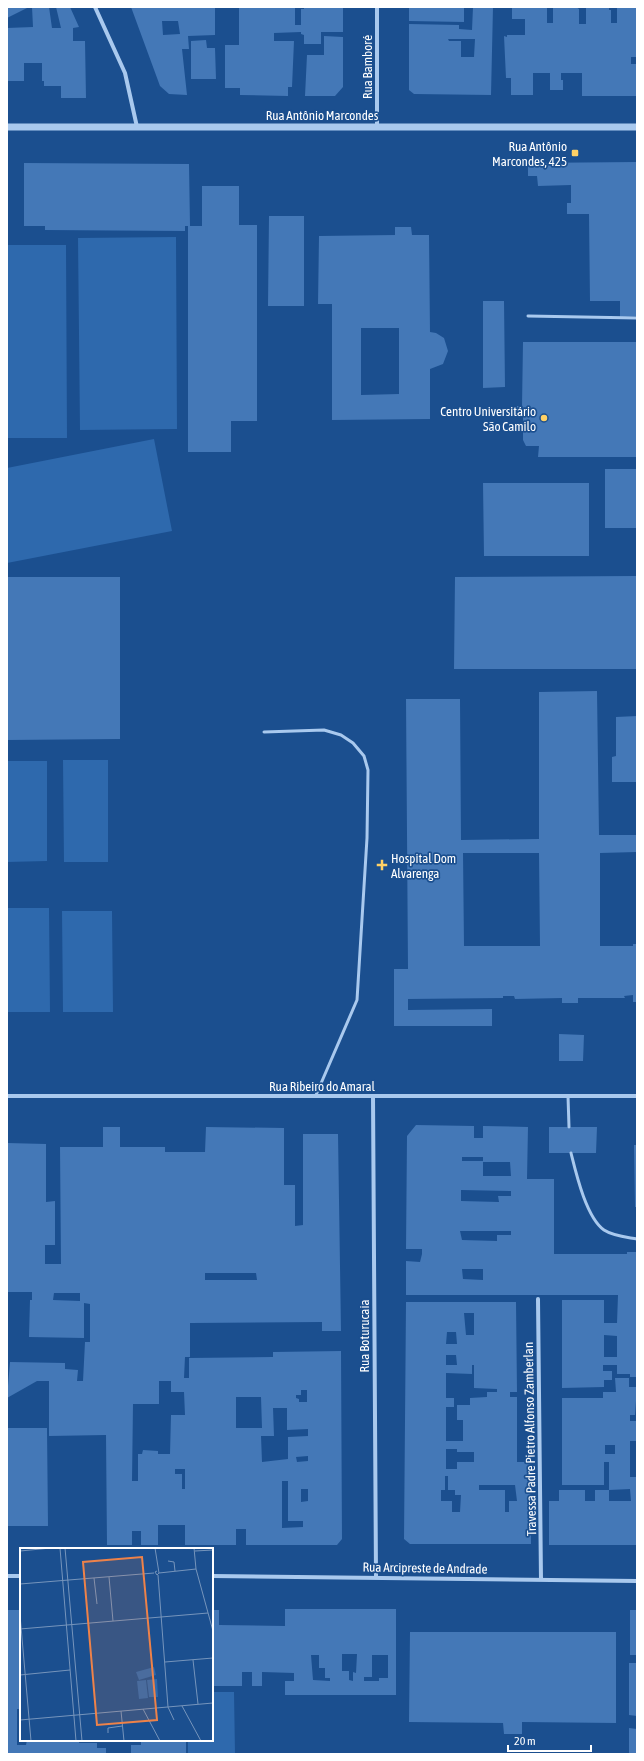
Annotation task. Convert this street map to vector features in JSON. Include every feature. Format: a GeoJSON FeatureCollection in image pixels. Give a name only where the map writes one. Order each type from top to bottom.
{"type":"FeatureCollection","features":[{"type":"Feature","properties":{"kind":"street"},"geometry":{"type":"LineString","coordinates":[[95,7],[124,73],[137,127]]}},
{"type":"Feature","properties":{"kind":"street","name":"Rua Bamboré"},"geometry":{"type":"LineString","coordinates":[[376,7],[377,128]]}},
{"type":"Feature","properties":{"kind":"street","name":"Rua Antônio Marcondes"},"geometry":{"type":"LineString","coordinates":[[7,127],[637,127]]}},
{"type":"Feature","properties":{"kind":"street","name":"Rua Ribeiro do Amaral"},"geometry":{"type":"LineString","coordinates":[[7,1096],[637,1096]]}},
{"type":"Feature","properties":{"kind":"street","name":"Rua Boturucaia"},"geometry":{"type":"LineString","coordinates":[[373,1096],[376,1577]]}},
{"type":"Feature","properties":{"kind":"street","name":"Travessa Padre Pietro Alfonso Zamberlan"},"geometry":{"type":"LineString","coordinates":[[538,1299],[541,1580]]}},
{"type":"Feature","properties":{"kind":"street"},"geometry":{"type":"LineString","coordinates":[[7,1576],[20,1576]]}},
{"type":"Feature","properties":{"kind":"street","name":"Rua Arcipreste de Andrade"},"geometry":{"type":"LineString","coordinates":[[213,1576],[637,1580]]}},
{"type":"Feature","properties":{"kind":"lane"},"geometry":{"type":"LineString","coordinates":[[528,316],[637,318]]}},
{"type":"Feature","properties":{"kind":"lane"},"geometry":{"type":"LineString","coordinates":[[264,732],[324,730],[340,735],[353,743],[364,756],[368,770],[367,838],[357,1000],[316,1095]]}},
{"type":"Feature","properties":{"kind":"lane"},"geometry":{"type":"LineString","coordinates":[[568,1096],[569,1127]]}},
{"type":"Feature","properties":{"kind":"lane"},"geometry":{"type":"LineString","coordinates":[[571,1153],[577,1178],[597,1223],[613,1234],[637,1239]]}},
{"type":"Feature","properties":{"kind":"shaded area"},"geometry":{"type":"Polygon","coordinates":[[[176,237],[177,429],[80,430],[78,238],[176,237]]]}},
{"type":"Feature","properties":{"kind":"shaded area"},"geometry":{"type":"Polygon","coordinates":[[[7,245],[66,245],[67,438],[7,438],[7,245]]]}},
{"type":"Feature","properties":{"kind":"shaded area"},"geometry":{"type":"Polygon","coordinates":[[[154,439],[172,531],[7,563],[7,468],[154,439]]]}},
{"type":"Feature","properties":{"kind":"shaded area"},"geometry":{"type":"Polygon","coordinates":[[[63,760],[108,760],[108,862],[64,862],[63,760]]]}},
{"type":"Feature","properties":{"kind":"shaded area"},"geometry":{"type":"Polygon","coordinates":[[[7,761],[47,761],[47,861],[7,862],[7,761]]]}},
{"type":"Feature","properties":{"kind":"shaded area"},"geometry":{"type":"Polygon","coordinates":[[[7,908],[49,908],[50,1012],[7,1012],[7,908]]]}},
{"type":"Feature","properties":{"kind":"shaded area"},"geometry":{"type":"Polygon","coordinates":[[[62,911],[112,911],[113,1012],[63,1012],[62,911]]]}},
{"type":"Feature","properties":{"kind":"shaded area"},"geometry":{"type":"Polygon","coordinates":[[[213,1692],[234,1692],[235,1754],[188,1754],[188,1741],[213,1741],[213,1692]]]}},
{"type":"Feature","properties":{"kind":"building"},"geometry":{"type":"Polygon","coordinates":[[[7,7],[29,7],[7,18],[7,7]]]}},
{"type":"Feature","properties":{"kind":"building"},"geometry":{"type":"Polygon","coordinates":[[[32,7],[49,7],[52,28],[61,28],[56,7],[70,7],[79,27],[73,28],[73,41],[85,41],[86,98],[61,98],[61,86],[44,86],[44,81],[42,81],[42,63],[24,63],[24,81],[7,81],[7,28],[33,27],[32,7]]]}},
{"type":"Feature","properties":{"kind":"building"},"geometry":{"type":"Polygon","coordinates":[[[131,7],[215,7],[215,35],[188,36],[189,49],[182,49],[187,95],[169,94],[160,86],[131,7]],[[162,21],[163,35],[180,34],[178,21],[162,21]]]}},
{"type":"Feature","properties":{"kind":"building"},"geometry":{"type":"Polygon","coordinates":[[[239,7],[295,7],[295,25],[301,25],[301,9],[304,9],[304,7],[343,7],[343,32],[321,32],[321,44],[304,44],[304,35],[301,34],[301,32],[274,33],[274,41],[294,41],[292,87],[288,87],[288,96],[240,95],[240,88],[225,88],[225,45],[239,45],[239,7]]]}},
{"type":"Feature","properties":{"kind":"building"},"geometry":{"type":"Polygon","coordinates":[[[409,7],[464,7],[464,22],[409,21],[409,7]]]}},
{"type":"Feature","properties":{"kind":"building"},"geometry":{"type":"Polygon","coordinates":[[[473,7],[493,7],[491,95],[414,94],[409,90],[409,24],[459,25],[459,29],[472,30],[473,7]],[[448,39],[449,41],[461,41],[461,57],[474,57],[475,39],[448,39]]]}},
{"type":"Feature","properties":{"kind":"building"},"geometry":{"type":"Polygon","coordinates":[[[512,7],[547,7],[547,23],[553,23],[553,8],[576,7],[579,9],[579,24],[586,24],[586,7],[609,7],[609,10],[611,10],[611,23],[617,23],[617,7],[637,7],[637,57],[631,57],[631,64],[637,64],[637,96],[582,96],[582,73],[561,73],[563,90],[550,90],[550,73],[533,73],[533,95],[511,95],[511,78],[506,78],[504,36],[525,35],[525,19],[512,19],[512,7]]]}},
{"type":"Feature","properties":{"kind":"building"},"geometry":{"type":"Polygon","coordinates":[[[324,36],[343,37],[343,87],[335,96],[305,96],[307,55],[324,55],[324,36]]]}},
{"type":"Feature","properties":{"kind":"building"},"geometry":{"type":"Polygon","coordinates":[[[206,40],[207,48],[215,48],[216,79],[191,79],[191,41],[206,40]]]}},
{"type":"Feature","properties":{"kind":"building"},"geometry":{"type":"Polygon","coordinates":[[[637,162],[637,316],[620,317],[620,301],[590,301],[589,214],[567,214],[567,203],[571,203],[571,185],[538,186],[537,176],[528,176],[528,163],[637,162]]]}},
{"type":"Feature","properties":{"kind":"building"},"geometry":{"type":"Polygon","coordinates":[[[24,163],[189,164],[190,226],[202,226],[202,186],[239,186],[239,225],[257,225],[257,421],[231,421],[231,452],[188,452],[188,226],[185,226],[185,231],[45,230],[45,226],[24,226],[24,163]]]}},
{"type":"Feature","properties":{"kind":"building"},"geometry":{"type":"Polygon","coordinates":[[[269,216],[304,216],[304,306],[268,306],[269,216]]]}},
{"type":"Feature","properties":{"kind":"building"},"geometry":{"type":"Polygon","coordinates":[[[395,227],[411,227],[412,235],[429,235],[430,332],[436,333],[444,338],[448,351],[443,364],[430,369],[430,419],[332,420],[332,304],[318,304],[319,236],[395,235],[395,227]],[[361,328],[361,395],[399,394],[399,328],[361,328]]]}},
{"type":"Feature","properties":{"kind":"building"},"geometry":{"type":"Polygon","coordinates":[[[483,301],[504,301],[505,387],[483,388],[483,301]]]}},
{"type":"Feature","properties":{"kind":"building"},"geometry":{"type":"Polygon","coordinates":[[[523,342],[637,342],[637,457],[538,457],[539,446],[526,446],[523,440],[523,417],[517,417],[517,406],[522,406],[523,342]]]}},
{"type":"Feature","properties":{"kind":"building"},"geometry":{"type":"Polygon","coordinates":[[[605,469],[637,469],[637,528],[605,528],[605,469]]]}},
{"type":"Feature","properties":{"kind":"building"},"geometry":{"type":"Polygon","coordinates":[[[483,483],[589,483],[589,556],[484,556],[483,483]]]}},
{"type":"Feature","properties":{"kind":"building"},"geometry":{"type":"Polygon","coordinates":[[[637,576],[637,669],[454,669],[455,577],[637,576]]]}},
{"type":"Feature","properties":{"kind":"building"},"geometry":{"type":"Polygon","coordinates":[[[7,577],[120,577],[120,739],[7,740],[7,577]]]}},
{"type":"Feature","properties":{"kind":"building"},"geometry":{"type":"Polygon","coordinates":[[[597,691],[599,835],[637,835],[637,852],[600,853],[600,946],[633,946],[633,944],[637,944],[637,1002],[633,1002],[633,995],[624,996],[625,998],[578,998],[578,1003],[562,1003],[562,998],[515,999],[514,996],[503,996],[503,998],[408,999],[408,1010],[492,1009],[492,1026],[394,1026],[394,969],[408,969],[406,699],[460,699],[461,840],[539,839],[539,692],[597,691]],[[463,853],[464,946],[540,946],[539,853],[463,853]]]}},
{"type":"Feature","properties":{"kind":"building"},"geometry":{"type":"Polygon","coordinates":[[[637,716],[637,782],[612,782],[612,757],[616,756],[616,717],[637,716]]]}},
{"type":"Feature","properties":{"kind":"building"},"geometry":{"type":"Polygon","coordinates":[[[559,1034],[584,1035],[583,1061],[559,1061],[559,1034]]]}},
{"type":"Feature","properties":{"kind":"building"},"geometry":{"type":"Polygon","coordinates":[[[416,1125],[474,1126],[474,1138],[483,1138],[483,1126],[528,1127],[527,1179],[554,1179],[554,1254],[627,1254],[627,1252],[637,1252],[637,1377],[630,1377],[630,1374],[617,1374],[617,1365],[603,1365],[603,1371],[612,1371],[612,1380],[604,1380],[604,1387],[562,1388],[562,1300],[604,1300],[604,1323],[617,1323],[618,1295],[406,1295],[406,1261],[420,1262],[422,1254],[422,1249],[406,1249],[407,1136],[416,1125]],[[462,1157],[462,1161],[483,1161],[483,1157],[462,1157]],[[483,1162],[483,1176],[511,1176],[510,1162],[483,1162]],[[461,1190],[461,1201],[499,1202],[498,1196],[511,1196],[511,1191],[461,1190]],[[460,1231],[462,1240],[497,1241],[497,1235],[511,1235],[511,1231],[460,1231]],[[462,1269],[463,1279],[483,1280],[483,1269],[462,1269]],[[604,1335],[604,1357],[617,1357],[617,1336],[604,1335]]]}},
{"type":"Feature","properties":{"kind":"building"},"geometry":{"type":"Polygon","coordinates":[[[103,1127],[120,1127],[120,1147],[165,1147],[165,1152],[205,1152],[206,1127],[284,1128],[284,1185],[295,1185],[295,1226],[303,1225],[303,1134],[338,1134],[341,1331],[322,1331],[322,1322],[190,1323],[190,1357],[185,1357],[184,1378],[189,1378],[189,1358],[273,1357],[273,1352],[341,1351],[342,1539],[337,1545],[246,1545],[246,1529],[236,1529],[236,1545],[185,1545],[185,1525],[158,1525],[158,1545],[141,1545],[141,1531],[132,1531],[132,1545],[107,1545],[106,1435],[49,1436],[49,1381],[37,1381],[7,1398],[10,1362],[65,1363],[65,1369],[78,1370],[77,1381],[83,1381],[85,1342],[90,1342],[90,1304],[84,1303],[84,1338],[29,1337],[30,1300],[32,1300],[32,1292],[7,1292],[7,1143],[46,1144],[46,1202],[55,1201],[55,1245],[45,1245],[45,1264],[61,1264],[60,1147],[103,1147],[103,1127]],[[205,1273],[205,1280],[257,1280],[256,1273],[205,1273]],[[54,1293],[53,1300],[80,1301],[80,1293],[54,1293]],[[159,1381],[159,1404],[133,1404],[132,1481],[138,1481],[138,1454],[142,1454],[143,1450],[158,1451],[158,1454],[170,1454],[171,1415],[185,1415],[184,1392],[171,1392],[171,1381],[159,1381]],[[301,1390],[301,1395],[296,1395],[299,1402],[307,1402],[307,1390],[301,1390]],[[236,1397],[236,1428],[262,1428],[261,1397],[236,1397]],[[273,1408],[274,1436],[261,1436],[262,1462],[288,1459],[288,1437],[308,1436],[308,1429],[287,1430],[287,1408],[273,1408]],[[308,1456],[296,1457],[297,1462],[308,1461],[308,1456]],[[175,1469],[175,1474],[182,1474],[182,1489],[185,1489],[185,1469],[175,1469]],[[282,1481],[282,1528],[303,1527],[303,1521],[288,1521],[288,1481],[282,1481]],[[301,1489],[301,1502],[308,1501],[308,1489],[301,1489]]]}},
{"type":"Feature","properties":{"kind":"building"},"geometry":{"type":"Polygon","coordinates":[[[549,1127],[597,1127],[596,1153],[549,1153],[549,1127]]]}},
{"type":"Feature","properties":{"kind":"building"},"geometry":{"type":"Polygon","coordinates":[[[634,1145],[637,1145],[637,1207],[635,1207],[634,1145]]]}},
{"type":"Feature","properties":{"kind":"building"},"geometry":{"type":"Polygon","coordinates":[[[406,1302],[516,1302],[517,1392],[510,1392],[510,1397],[517,1397],[517,1462],[530,1462],[531,1544],[410,1544],[404,1539],[406,1302]],[[464,1313],[466,1335],[474,1335],[474,1313],[464,1313]],[[447,1332],[446,1344],[457,1344],[456,1332],[447,1332]],[[446,1355],[446,1365],[457,1365],[456,1355],[446,1355]],[[472,1365],[472,1374],[446,1373],[446,1398],[454,1398],[454,1407],[446,1407],[446,1441],[463,1441],[463,1420],[457,1420],[457,1405],[470,1405],[470,1398],[487,1397],[487,1392],[497,1392],[497,1389],[474,1388],[474,1365],[472,1365]],[[446,1449],[446,1469],[457,1469],[457,1462],[474,1462],[474,1452],[457,1452],[457,1449],[446,1449]],[[445,1476],[445,1490],[441,1490],[441,1501],[452,1501],[452,1512],[460,1512],[461,1495],[455,1495],[455,1490],[448,1490],[448,1476],[445,1476]],[[479,1485],[479,1490],[505,1490],[505,1512],[509,1512],[509,1501],[517,1501],[515,1485],[479,1485]]]}},
{"type":"Feature","properties":{"kind":"building"},"geometry":{"type":"Polygon","coordinates":[[[615,1378],[629,1378],[629,1387],[637,1387],[635,1415],[630,1415],[630,1421],[637,1421],[637,1441],[630,1441],[630,1477],[637,1477],[637,1545],[549,1545],[549,1501],[559,1501],[559,1490],[585,1490],[585,1501],[595,1501],[595,1490],[609,1490],[609,1462],[604,1462],[604,1485],[562,1485],[562,1398],[603,1398],[603,1392],[616,1392],[615,1378]],[[605,1445],[605,1454],[615,1454],[615,1445],[605,1445]],[[630,1489],[609,1490],[609,1501],[631,1501],[630,1489]]]}},
{"type":"Feature","properties":{"kind":"building"},"geometry":{"type":"Polygon","coordinates":[[[7,1428],[47,1428],[48,1526],[7,1526],[7,1428]]]}},
{"type":"Feature","properties":{"kind":"building"},"geometry":{"type":"Polygon","coordinates":[[[285,1609],[396,1609],[396,1695],[285,1695],[285,1681],[294,1681],[294,1673],[262,1672],[262,1686],[252,1686],[252,1672],[242,1672],[242,1686],[213,1686],[213,1610],[219,1610],[219,1625],[285,1626],[285,1609]],[[342,1654],[342,1671],[349,1671],[349,1680],[353,1681],[353,1672],[356,1673],[357,1654],[342,1654]],[[311,1655],[313,1680],[330,1681],[330,1678],[325,1678],[325,1668],[319,1668],[319,1655],[311,1655]],[[372,1655],[372,1677],[364,1677],[364,1681],[379,1681],[379,1678],[388,1678],[388,1655],[372,1655]]]}},
{"type":"Feature","properties":{"kind":"building"},"geometry":{"type":"Polygon","coordinates":[[[7,1610],[20,1610],[20,1709],[17,1709],[17,1745],[26,1745],[27,1741],[79,1741],[79,1743],[97,1743],[97,1748],[106,1748],[106,1754],[7,1754],[7,1610]]]}},
{"type":"Feature","properties":{"kind":"building"},"geometry":{"type":"Polygon","coordinates":[[[630,1610],[637,1610],[637,1655],[630,1655],[630,1610]]]}},
{"type":"Feature","properties":{"kind":"building"},"geometry":{"type":"Polygon","coordinates":[[[410,1632],[616,1632],[616,1723],[522,1722],[522,1734],[504,1734],[503,1723],[409,1722],[410,1632]]]}},
{"type":"Feature","properties":{"kind":"building"},"geometry":{"type":"Polygon","coordinates":[[[629,1663],[637,1663],[637,1716],[629,1715],[629,1663]]]}},
{"type":"Feature","properties":{"kind":"building"},"geometry":{"type":"Polygon","coordinates":[[[629,1728],[637,1729],[637,1754],[629,1754],[629,1728]]]}},
{"type":"Feature","properties":{"kind":"building"},"geometry":{"type":"Polygon","coordinates":[[[141,1741],[186,1741],[186,1754],[131,1754],[131,1745],[141,1745],[141,1741]]]}},
{"type":"Feature","properties":{"kind":"place","name":"Rua Antônio Marcondes, 425"},"geometry":{"type":"Point","coordinates":[575,153]}},
{"type":"Feature","properties":{"kind":"place","name":"Centro Universitário São Camilo"},"geometry":{"type":"Point","coordinates":[544,418]}},
{"type":"Feature","properties":{"kind":"place","name":"Hospital Dom Alvarenga"},"geometry":{"type":"Point","coordinates":[382,865]}}]}
